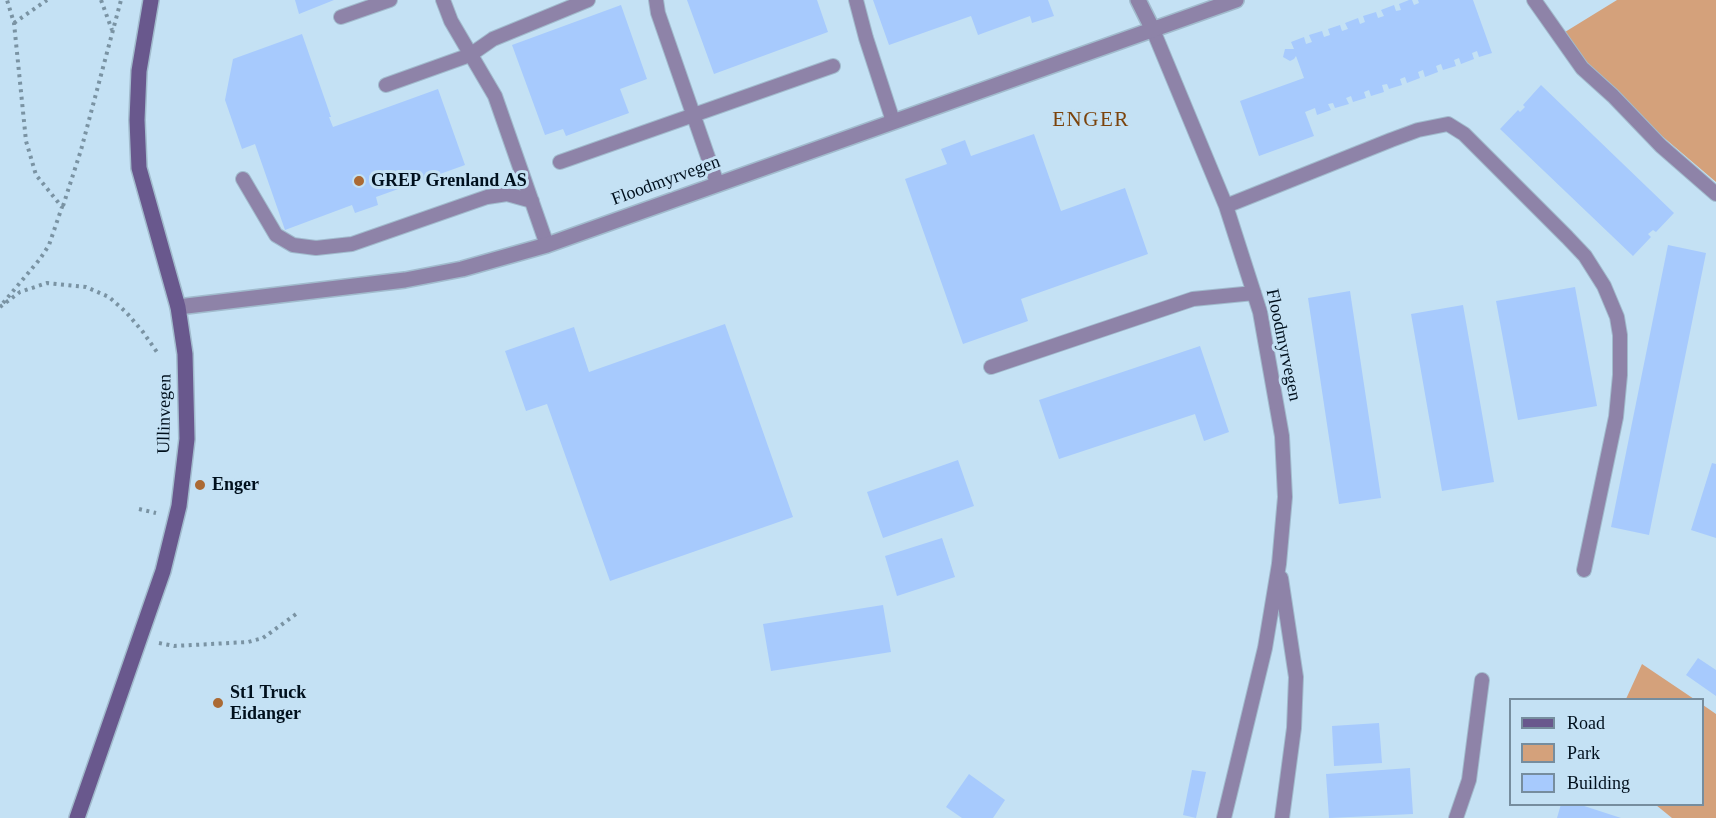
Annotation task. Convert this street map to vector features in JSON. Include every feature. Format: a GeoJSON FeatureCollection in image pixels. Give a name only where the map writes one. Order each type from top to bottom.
{"type":"FeatureCollection","features":[{"type":"Feature","properties":{"kind":"main road","name":"Ullinvegen"},"geometry":{"type":"LineString","coordinates":[[77,818],[163,571],[179,506],[187,439],[185,354],[178,306],[139,168],[137,120],[139,71],[151,0]]}},
{"type":"Feature","properties":{"kind":"street"},"geometry":{"type":"LineString","coordinates":[[1138,0],[1153,30]]}},
{"type":"Feature","properties":{"kind":"street","name":"Floodmyrvegen"},"geometry":{"type":"LineString","coordinates":[[178,306],[405,280],[462,269],[547,244],[1236,0]]}},
{"type":"Feature","properties":{"kind":"lane"},"geometry":{"type":"LineString","coordinates":[[341,18],[390,0]]}},
{"type":"Feature","properties":{"kind":"lane"},"geometry":{"type":"LineString","coordinates":[[443,0],[451,21],[495,96],[547,244]]}},
{"type":"Feature","properties":{"kind":"lane"},"geometry":{"type":"LineString","coordinates":[[386,85],[470,55],[493,39],[588,0]]}},
{"type":"Feature","properties":{"kind":"lane"},"geometry":{"type":"LineString","coordinates":[[656,0],[658,13],[717,183]]}},
{"type":"Feature","properties":{"kind":"lane"},"geometry":{"type":"LineString","coordinates":[[856,0],[893,121]]}},
{"type":"Feature","properties":{"kind":"lane"},"geometry":{"type":"LineString","coordinates":[[1534,0],[1582,68],[1614,96],[1661,146],[1716,194]]}},
{"type":"Feature","properties":{"kind":"lane","name":"Floodmyrvegen"},"geometry":{"type":"LineString","coordinates":[[1153,30],[1226,206],[1254,293],[1260,312],[1282,436],[1285,497],[1279,564],[1265,648],[1224,818]]}},
{"type":"Feature","properties":{"kind":"lane"},"geometry":{"type":"LineString","coordinates":[[560,162],[833,66]]}},
{"type":"Feature","properties":{"kind":"lane"},"geometry":{"type":"LineString","coordinates":[[1226,206],[1418,130],[1449,124],[1464,134],[1586,256],[1604,286],[1617,317],[1620,335],[1620,375],[1616,417],[1584,570]]}},
{"type":"Feature","properties":{"kind":"lane"},"geometry":{"type":"LineString","coordinates":[[243,179],[276,235],[293,245],[316,248],[352,244],[487,197],[507,194],[532,201]]}},
{"type":"Feature","properties":{"kind":"lane"},"geometry":{"type":"LineString","coordinates":[[992,367],[1193,299],[1254,293]]}},
{"type":"Feature","properties":{"kind":"lane"},"geometry":{"type":"LineString","coordinates":[[1279,564],[1296,677],[1294,728],[1282,818]]}},
{"type":"Feature","properties":{"kind":"lane"},"geometry":{"type":"LineString","coordinates":[[1456,818],[1469,780],[1482,680]]}},
{"type":"Feature","properties":{"kind":"path"},"geometry":{"type":"LineString","coordinates":[[7,0],[14,23],[26,141],[36,175],[62,207]]}},
{"type":"Feature","properties":{"kind":"path"},"geometry":{"type":"LineString","coordinates":[[14,23],[46,0]]}},
{"type":"Feature","properties":{"kind":"path"},"geometry":{"type":"LineString","coordinates":[[101,0],[112,31]]}},
{"type":"Feature","properties":{"kind":"path"},"geometry":{"type":"LineString","coordinates":[[2,305],[49,245],[81,150],[121,0]]}},
{"type":"Feature","properties":{"kind":"path"},"geometry":{"type":"LineString","coordinates":[[2,305],[20,292],[48,283],[66,283],[86,287],[109,297],[126,312],[159,355]]}},
{"type":"Feature","properties":{"kind":"path"},"geometry":{"type":"LineString","coordinates":[[140,638],[174,646],[248,642],[263,638],[299,612]]}},
{"type":"Feature","properties":{"kind":"green space"},"geometry":{"type":"Polygon","coordinates":[[[1617,0],[1716,0],[1716,182],[1602,85],[1565,32],[1617,0]]]}},
{"type":"Feature","properties":{"kind":"green space"},"geometry":{"type":"Polygon","coordinates":[[[1642,664],[1693,698],[1626,698],[1642,664]]]}},
{"type":"Feature","properties":{"kind":"green space"},"geometry":{"type":"Polygon","coordinates":[[[1704,706],[1716,714],[1716,818],[1672,818],[1657,806],[1704,806],[1704,706]]]}},
{"type":"Feature","properties":{"kind":"building"},"geometry":{"type":"Polygon","coordinates":[[[295,0],[334,0],[299,14],[295,0]]]}},
{"type":"Feature","properties":{"kind":"building"},"geometry":{"type":"Polygon","coordinates":[[[687,0],[817,0],[828,32],[714,74],[687,0]]]}},
{"type":"Feature","properties":{"kind":"building"},"geometry":{"type":"Polygon","coordinates":[[[873,0],[1048,0],[1054,16],[1032,23],[1030,16],[978,35],[971,16],[889,45],[873,0]]]}},
{"type":"Feature","properties":{"kind":"building"},"geometry":{"type":"Polygon","coordinates":[[[1412,0],[1414,5],[1419,3],[1418,0],[1473,0],[1492,53],[1479,57],[1477,51],[1472,53],[1474,59],[1461,64],[1459,58],[1454,60],[1456,66],[1443,70],[1441,64],[1436,66],[1438,72],[1425,77],[1423,70],[1418,72],[1420,78],[1407,83],[1405,77],[1400,79],[1402,85],[1389,89],[1387,84],[1382,85],[1384,92],[1371,96],[1369,90],[1364,92],[1366,98],[1353,102],[1351,96],[1346,98],[1349,104],[1335,108],[1333,103],[1328,104],[1331,110],[1317,115],[1315,108],[1305,112],[1314,136],[1259,156],[1240,101],[1304,78],[1296,56],[1290,61],[1283,57],[1285,49],[1294,49],[1291,42],[1304,37],[1306,44],[1312,42],[1309,35],[1322,31],[1324,37],[1330,35],[1328,29],[1340,25],[1342,31],[1348,29],[1345,23],[1358,18],[1360,24],[1365,22],[1363,16],[1376,12],[1378,18],[1384,16],[1381,10],[1394,5],[1396,11],[1401,10],[1399,4],[1412,0]]]}},
{"type":"Feature","properties":{"kind":"building"},"geometry":{"type":"Polygon","coordinates":[[[621,5],[647,79],[620,89],[629,113],[566,136],[563,129],[545,135],[512,45],[621,5]]]}},
{"type":"Feature","properties":{"kind":"building"},"geometry":{"type":"Polygon","coordinates":[[[302,34],[333,127],[438,89],[465,165],[376,197],[378,205],[355,213],[352,205],[285,230],[255,144],[242,149],[225,100],[233,59],[302,34]]]}},
{"type":"Feature","properties":{"kind":"building"},"geometry":{"type":"Polygon","coordinates":[[[1541,85],[1674,213],[1656,232],[1653,230],[1648,234],[1651,237],[1633,256],[1500,129],[1518,110],[1520,112],[1525,107],[1523,105],[1541,85]]]}},
{"type":"Feature","properties":{"kind":"building"},"geometry":{"type":"Polygon","coordinates":[[[1034,134],[1061,211],[1125,188],[1148,254],[1021,299],[1028,321],[963,344],[905,179],[947,164],[941,149],[965,140],[971,156],[1034,134]]]}},
{"type":"Feature","properties":{"kind":"building"},"geometry":{"type":"Polygon","coordinates":[[[1668,245],[1706,253],[1649,535],[1611,527],[1668,245]]]}},
{"type":"Feature","properties":{"kind":"building"},"geometry":{"type":"Polygon","coordinates":[[[1575,287],[1597,406],[1518,420],[1496,301],[1575,287]]]}},
{"type":"Feature","properties":{"kind":"building"},"geometry":{"type":"Polygon","coordinates":[[[1350,291],[1381,498],[1339,504],[1308,298],[1350,291]]]}},
{"type":"Feature","properties":{"kind":"building"},"geometry":{"type":"Polygon","coordinates":[[[1463,305],[1494,482],[1442,491],[1411,314],[1463,305]]]}},
{"type":"Feature","properties":{"kind":"building"},"geometry":{"type":"Polygon","coordinates":[[[725,324],[793,517],[610,581],[547,404],[526,411],[505,351],[574,327],[589,372],[725,324]]]}},
{"type":"Feature","properties":{"kind":"building"},"geometry":{"type":"Polygon","coordinates":[[[1200,346],[1229,432],[1204,441],[1195,414],[1059,459],[1039,400],[1200,346]]]}},
{"type":"Feature","properties":{"kind":"building"},"geometry":{"type":"Polygon","coordinates":[[[958,460],[974,506],[883,538],[867,492],[958,460]]]}},
{"type":"Feature","properties":{"kind":"building"},"geometry":{"type":"Polygon","coordinates":[[[1712,463],[1716,464],[1716,538],[1691,530],[1712,463]]]}},
{"type":"Feature","properties":{"kind":"building"},"geometry":{"type":"Polygon","coordinates":[[[942,538],[955,577],[897,596],[885,556],[942,538]]]}},
{"type":"Feature","properties":{"kind":"building"},"geometry":{"type":"Polygon","coordinates":[[[883,605],[891,652],[771,671],[763,624],[883,605]]]}},
{"type":"Feature","properties":{"kind":"building"},"geometry":{"type":"Polygon","coordinates":[[[1698,658],[1716,670],[1716,696],[1686,675],[1698,658]]]}},
{"type":"Feature","properties":{"kind":"building"},"geometry":{"type":"Polygon","coordinates":[[[1379,723],[1382,763],[1334,766],[1332,726],[1379,723]]]}},
{"type":"Feature","properties":{"kind":"building"},"geometry":{"type":"Polygon","coordinates":[[[1410,768],[1413,814],[1329,818],[1326,774],[1410,768]]]}},
{"type":"Feature","properties":{"kind":"building"},"geometry":{"type":"Polygon","coordinates":[[[1192,770],[1206,772],[1196,818],[1183,815],[1192,770]]]}},
{"type":"Feature","properties":{"kind":"building"},"geometry":{"type":"Polygon","coordinates":[[[969,774],[1005,800],[993,818],[962,818],[946,807],[969,774]]]}},
{"type":"Feature","properties":{"kind":"building"},"geometry":{"type":"Polygon","coordinates":[[[1560,806],[1584,806],[1621,818],[1557,818],[1560,806]]]}},
{"type":"Feature","properties":{"kind":"place","name":"GREP Grenland AS"},"geometry":{"type":"Point","coordinates":[359,181]}},
{"type":"Feature","properties":{"kind":"place","name":"Enger"},"geometry":{"type":"Point","coordinates":[200,485]}},
{"type":"Feature","properties":{"kind":"place","name":"St1 Truck Eidanger"},"geometry":{"type":"Point","coordinates":[218,703]}},
{"type":"Feature","properties":{"kind":"district","name":"ENGER"},"geometry":{"type":"Point","coordinates":[1091,120]}}]}
